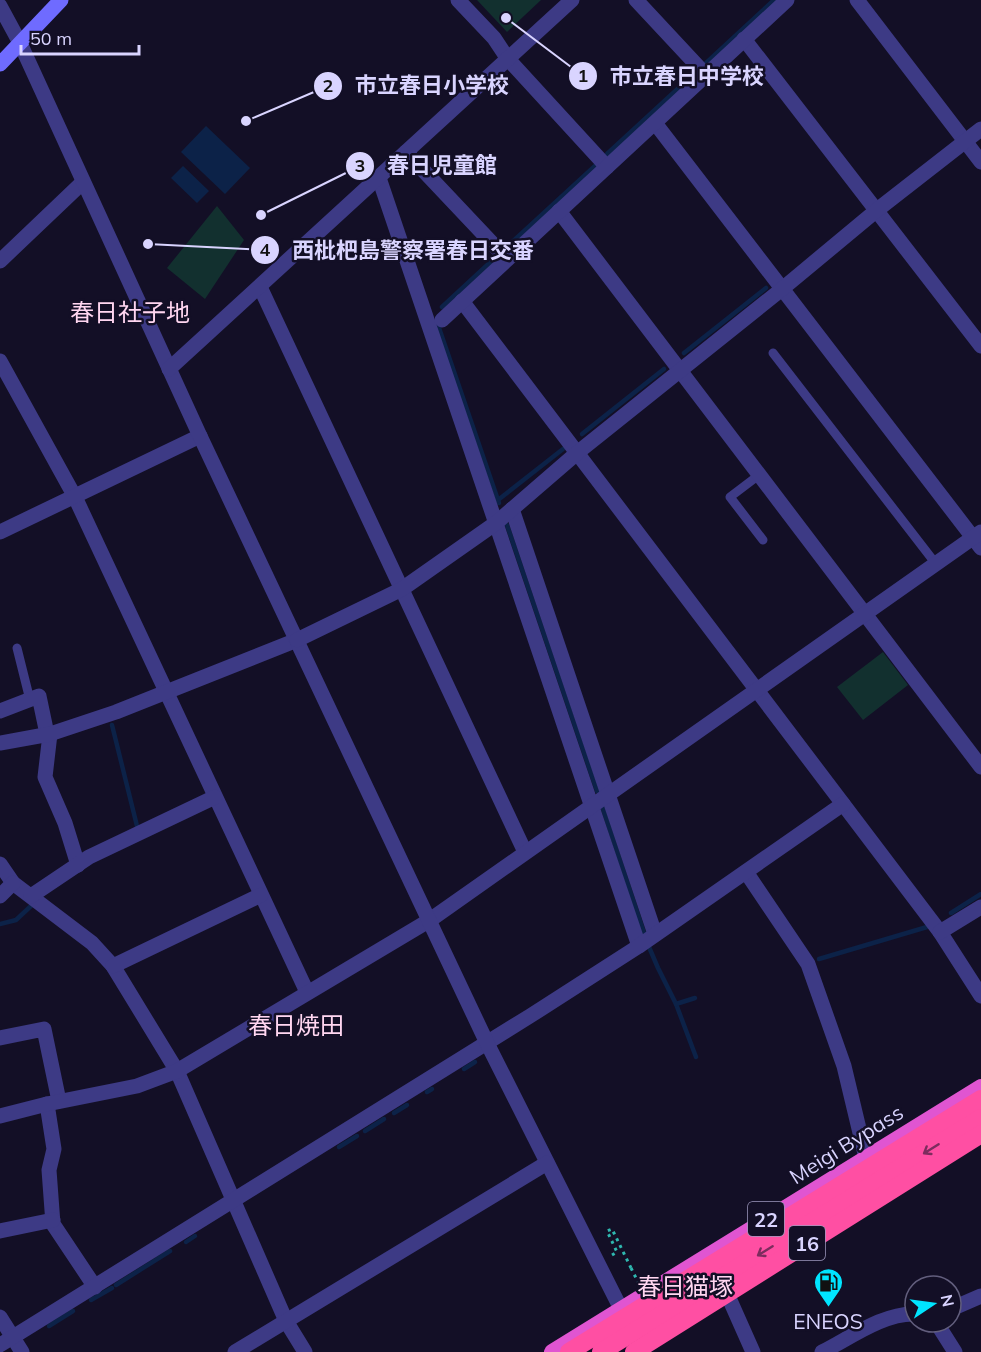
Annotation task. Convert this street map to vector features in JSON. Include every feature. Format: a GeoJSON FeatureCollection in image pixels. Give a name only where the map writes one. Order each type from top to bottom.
{"type":"FeatureCollection","features":[{"type":"Feature","properties":{"kind":"highway","name":"Meigi Bypass"},"geometry":{"type":"LineString","coordinates":[[552,1352],[981,1088]]}},
{"type":"Feature","properties":{"kind":"highway","name":"16"},"geometry":{"type":"LineString","coordinates":[[569,1352],[981,1099]]}},
{"type":"Feature","properties":{"kind":"highway"},"geometry":{"type":"LineString","coordinates":[[601,1352],[981,1118]]}},
{"type":"Feature","properties":{"kind":"highway","name":"16"},"geometry":{"type":"LineString","coordinates":[[634,1352],[981,1134]]}},
{"type":"Feature","properties":{"kind":"highway","name":"22"},"geometry":{"type":"LineString","coordinates":[[645,1352],[981,1141]]}},
{"type":"Feature","properties":{"kind":"main road"},"geometry":{"type":"LineString","coordinates":[[0,63],[61,0]]}},
{"type":"Feature","properties":{"kind":"street"},"geometry":{"type":"LineString","coordinates":[[458,0],[494,38],[508,59],[607,166]]}},
{"type":"Feature","properties":{"kind":"street"},"geometry":{"type":"LineString","coordinates":[[169,369],[572,0]]}},
{"type":"Feature","properties":{"kind":"street"},"geometry":{"type":"LineString","coordinates":[[636,0],[706,75]]}},
{"type":"Feature","properties":{"kind":"street"},"geometry":{"type":"LineString","coordinates":[[442,320],[787,0]]}},
{"type":"Feature","properties":{"kind":"street"},"geometry":{"type":"LineString","coordinates":[[857,0],[981,162]]}},
{"type":"Feature","properties":{"kind":"street"},"geometry":{"type":"LineString","coordinates":[[0,6],[20,43],[200,436],[487,1043],[621,1308],[640,1352]]}},
{"type":"Feature","properties":{"kind":"street"},"geometry":{"type":"LineString","coordinates":[[744,39],[981,346]]}},
{"type":"Feature","properties":{"kind":"street"},"geometry":{"type":"LineString","coordinates":[[0,1116],[53,1102],[137,1086],[177,1071],[430,920],[936,564],[978,540],[655,123]]}},
{"type":"Feature","properties":{"kind":"street"},"geometry":{"type":"LineString","coordinates":[[0,743],[49,734],[116,712],[297,640],[402,589],[496,523],[577,453],[783,289],[877,210],[981,129]]}},
{"type":"Feature","properties":{"kind":"street"},"geometry":{"type":"LineString","coordinates":[[406,152],[507,259]]}},
{"type":"Feature","properties":{"kind":"street"},"geometry":{"type":"LineString","coordinates":[[379,177],[639,946]]}},
{"type":"Feature","properties":{"kind":"street"},"geometry":{"type":"LineString","coordinates":[[0,261],[84,182]]}},
{"type":"Feature","properties":{"kind":"street"},"geometry":{"type":"LineString","coordinates":[[559,211],[981,767]]}},
{"type":"Feature","properties":{"kind":"street"},"geometry":{"type":"LineString","coordinates":[[260,286],[525,852]]}},
{"type":"Feature","properties":{"kind":"street"},"geometry":{"type":"LineString","coordinates":[[462,301],[940,932],[981,996]]}},
{"type":"Feature","properties":{"kind":"street"},"geometry":{"type":"LineString","coordinates":[[0,361],[75,497],[307,992]]}},
{"type":"Feature","properties":{"kind":"street"},"geometry":{"type":"LineString","coordinates":[[0,532],[200,436]]}},
{"type":"Feature","properties":{"kind":"street"},"geometry":{"type":"LineString","coordinates":[[512,509],[655,934]]}},
{"type":"Feature","properties":{"kind":"street"},"geometry":{"type":"LineString","coordinates":[[0,711],[39,696],[49,734],[45,777],[64,822],[78,865]]}},
{"type":"Feature","properties":{"kind":"street"},"geometry":{"type":"LineString","coordinates":[[31,896],[89,857],[215,797]]}},
{"type":"Feature","properties":{"kind":"street"},"geometry":{"type":"LineString","coordinates":[[6,1341],[234,1201],[639,946],[843,804]]}},
{"type":"Feature","properties":{"kind":"street"},"geometry":{"type":"LineString","coordinates":[[0,864],[13,883],[92,943],[113,966],[177,1071],[286,1320],[305,1352]]}},
{"type":"Feature","properties":{"kind":"street"},"geometry":{"type":"LineString","coordinates":[[746,872],[808,964],[844,1066],[866,1158]]}},
{"type":"Feature","properties":{"kind":"street"},"geometry":{"type":"LineString","coordinates":[[0,896],[13,883]]}},
{"type":"Feature","properties":{"kind":"street"},"geometry":{"type":"LineString","coordinates":[[113,966],[261,895]]}},
{"type":"Feature","properties":{"kind":"street"},"geometry":{"type":"LineString","coordinates":[[940,932],[981,907]]}},
{"type":"Feature","properties":{"kind":"street"},"geometry":{"type":"LineString","coordinates":[[0,1038],[44,1029],[53,1102],[54,1149],[49,1170],[53,1224],[95,1287]]}},
{"type":"Feature","properties":{"kind":"street"},"geometry":{"type":"LineString","coordinates":[[235,1352],[547,1163]]}},
{"type":"Feature","properties":{"kind":"street"},"geometry":{"type":"LineString","coordinates":[[0,1231],[53,1220]]}},
{"type":"Feature","properties":{"kind":"street"},"geometry":{"type":"LineString","coordinates":[[963,1304],[981,1296]]}},
{"type":"Feature","properties":{"kind":"street"},"geometry":{"type":"LineString","coordinates":[[729,1298],[753,1352]]}},
{"type":"Feature","properties":{"kind":"street"},"geometry":{"type":"LineString","coordinates":[[822,1352],[880,1322],[903,1313]]}},
{"type":"Feature","properties":{"kind":"street"},"geometry":{"type":"LineString","coordinates":[[0,1317],[6,1341],[22,1352]]}},
{"type":"Feature","properties":{"kind":"street"},"geometry":{"type":"LineString","coordinates":[[943,1334],[954,1352]]}},
{"type":"Feature","properties":{"kind":"lane"},"geometry":{"type":"LineString","coordinates":[[773,353],[936,564]]}},
{"type":"Feature","properties":{"kind":"lane"},"geometry":{"type":"LineString","coordinates":[[759,475],[730,497],[763,540]]}},
{"type":"Feature","properties":{"kind":"lane"},"geometry":{"type":"LineString","coordinates":[[17,648],[30,700]]}},
{"type":"Feature","properties":{"kind":"path"},"geometry":{"type":"LineString","coordinates":[[612,1255],[617,1252],[607,1231],[612,1229],[631,1268]]}},
{"type":"Feature","properties":{"kind":"green space"},"geometry":{"type":"Polygon","coordinates":[[[477,0],[541,0],[507,32],[477,0]]]}},
{"type":"Feature","properties":{"kind":"green space"},"geometry":{"type":"Polygon","coordinates":[[[217,206],[244,240],[205,299],[167,268],[217,206]]]}},
{"type":"Feature","properties":{"kind":"green space"},"geometry":{"type":"Polygon","coordinates":[[[883,652],[908,685],[863,720],[837,687],[883,652]]]}},
{"type":"Feature","properties":{"kind":"water"},"geometry":{"type":"Polygon","coordinates":[[[206,126],[250,168],[225,194],[181,152],[206,126]]]}},
{"type":"Feature","properties":{"kind":"water"},"geometry":{"type":"Polygon","coordinates":[[[183,166],[209,191],[197,203],[171,178],[183,166]]]}},
{"type":"Feature","properties":{"kind":"waterway"},"geometry":{"type":"LineString","coordinates":[[705,64],[774,0]]}},
{"type":"Feature","properties":{"kind":"waterway"},"geometry":{"type":"LineString","coordinates":[[607,154],[696,72]]}},
{"type":"Feature","properties":{"kind":"waterway"},"geometry":{"type":"LineString","coordinates":[[509,245],[596,165]]}},
{"type":"Feature","properties":{"kind":"waterway"},"geometry":{"type":"LineString","coordinates":[[442,307],[498,255]]}},
{"type":"Feature","properties":{"kind":"waterway"},"geometry":{"type":"LineString","coordinates":[[684,353],[766,288]]}},
{"type":"Feature","properties":{"kind":"waterway"},"geometry":{"type":"LineString","coordinates":[[437,322],[499,503]]}},
{"type":"Feature","properties":{"kind":"waterway"},"geometry":{"type":"LineString","coordinates":[[582,434],[664,369]]}},
{"type":"Feature","properties":{"kind":"waterway"},"geometry":{"type":"LineString","coordinates":[[498,500],[563,449]]}},
{"type":"Feature","properties":{"kind":"waterway"},"geometry":{"type":"LineString","coordinates":[[507,525],[597,791]]}},
{"type":"Feature","properties":{"kind":"waterway"},"geometry":{"type":"LineString","coordinates":[[112,725],[137,826]]}},
{"type":"Feature","properties":{"kind":"waterway"},"geometry":{"type":"LineString","coordinates":[[602,806],[645,936]]}},
{"type":"Feature","properties":{"kind":"waterway"},"geometry":{"type":"LineString","coordinates":[[951,913],[981,894]]}},
{"type":"Feature","properties":{"kind":"waterway"},"geometry":{"type":"LineString","coordinates":[[0,924],[16,920],[32,905]]}},
{"type":"Feature","properties":{"kind":"waterway"},"geometry":{"type":"LineString","coordinates":[[819,959],[927,927]]}},
{"type":"Feature","properties":{"kind":"waterway"},"geometry":{"type":"LineString","coordinates":[[649,947],[676,1004],[696,1057]]}},
{"type":"Feature","properties":{"kind":"waterway"},"geometry":{"type":"LineString","coordinates":[[676,1004],[695,998]]}},
{"type":"Feature","properties":{"kind":"waterway"},"geometry":{"type":"LineString","coordinates":[[464,1069],[475,1062]]}},
{"type":"Feature","properties":{"kind":"waterway"},"geometry":{"type":"LineString","coordinates":[[427,1092],[432,1089]]}},
{"type":"Feature","properties":{"kind":"waterway"},"geometry":{"type":"LineString","coordinates":[[394,1113],[407,1105]]}},
{"type":"Feature","properties":{"kind":"waterway"},"geometry":{"type":"LineString","coordinates":[[365,1131],[384,1119]]}},
{"type":"Feature","properties":{"kind":"waterway"},"geometry":{"type":"LineString","coordinates":[[339,1147],[357,1136]]}},
{"type":"Feature","properties":{"kind":"waterway"},"geometry":{"type":"LineString","coordinates":[[186,1242],[195,1236]]}},
{"type":"Feature","properties":{"kind":"waterway"},"geometry":{"type":"LineString","coordinates":[[116,1285],[170,1251]]}},
{"type":"Feature","properties":{"kind":"waterway"},"geometry":{"type":"LineString","coordinates":[[91,1300],[112,1288]]}},
{"type":"Feature","properties":{"kind":"waterway"},"geometry":{"type":"LineString","coordinates":[[49,1326],[73,1311]]}},
{"type":"Feature","properties":{"kind":"place","name":"市立春日中学校"},"geometry":{"type":"Point","coordinates":[506,18]}},
{"type":"Feature","properties":{"kind":"place","name":"市立春日小学校"},"geometry":{"type":"Point","coordinates":[246,121]}},
{"type":"Feature","properties":{"kind":"place","name":"春日児童館"},"geometry":{"type":"Point","coordinates":[261,215]}},
{"type":"Feature","properties":{"kind":"place","name":"西枇杷島警察署春日交番"},"geometry":{"type":"Point","coordinates":[148,244]}},
{"type":"Feature","properties":{"kind":"place","name":"ENEOS"},"geometry":{"type":"Point","coordinates":[828,1308]}},
{"type":"Feature","properties":{"kind":"district","name":"春日社子地"},"geometry":{"type":"Point","coordinates":[130,312]}},
{"type":"Feature","properties":{"kind":"district","name":"春日焼田"},"geometry":{"type":"Point","coordinates":[296,1025]}},
{"type":"Feature","properties":{"kind":"district","name":"春日猫塚"},"geometry":{"type":"Point","coordinates":[685,1286]}}]}
